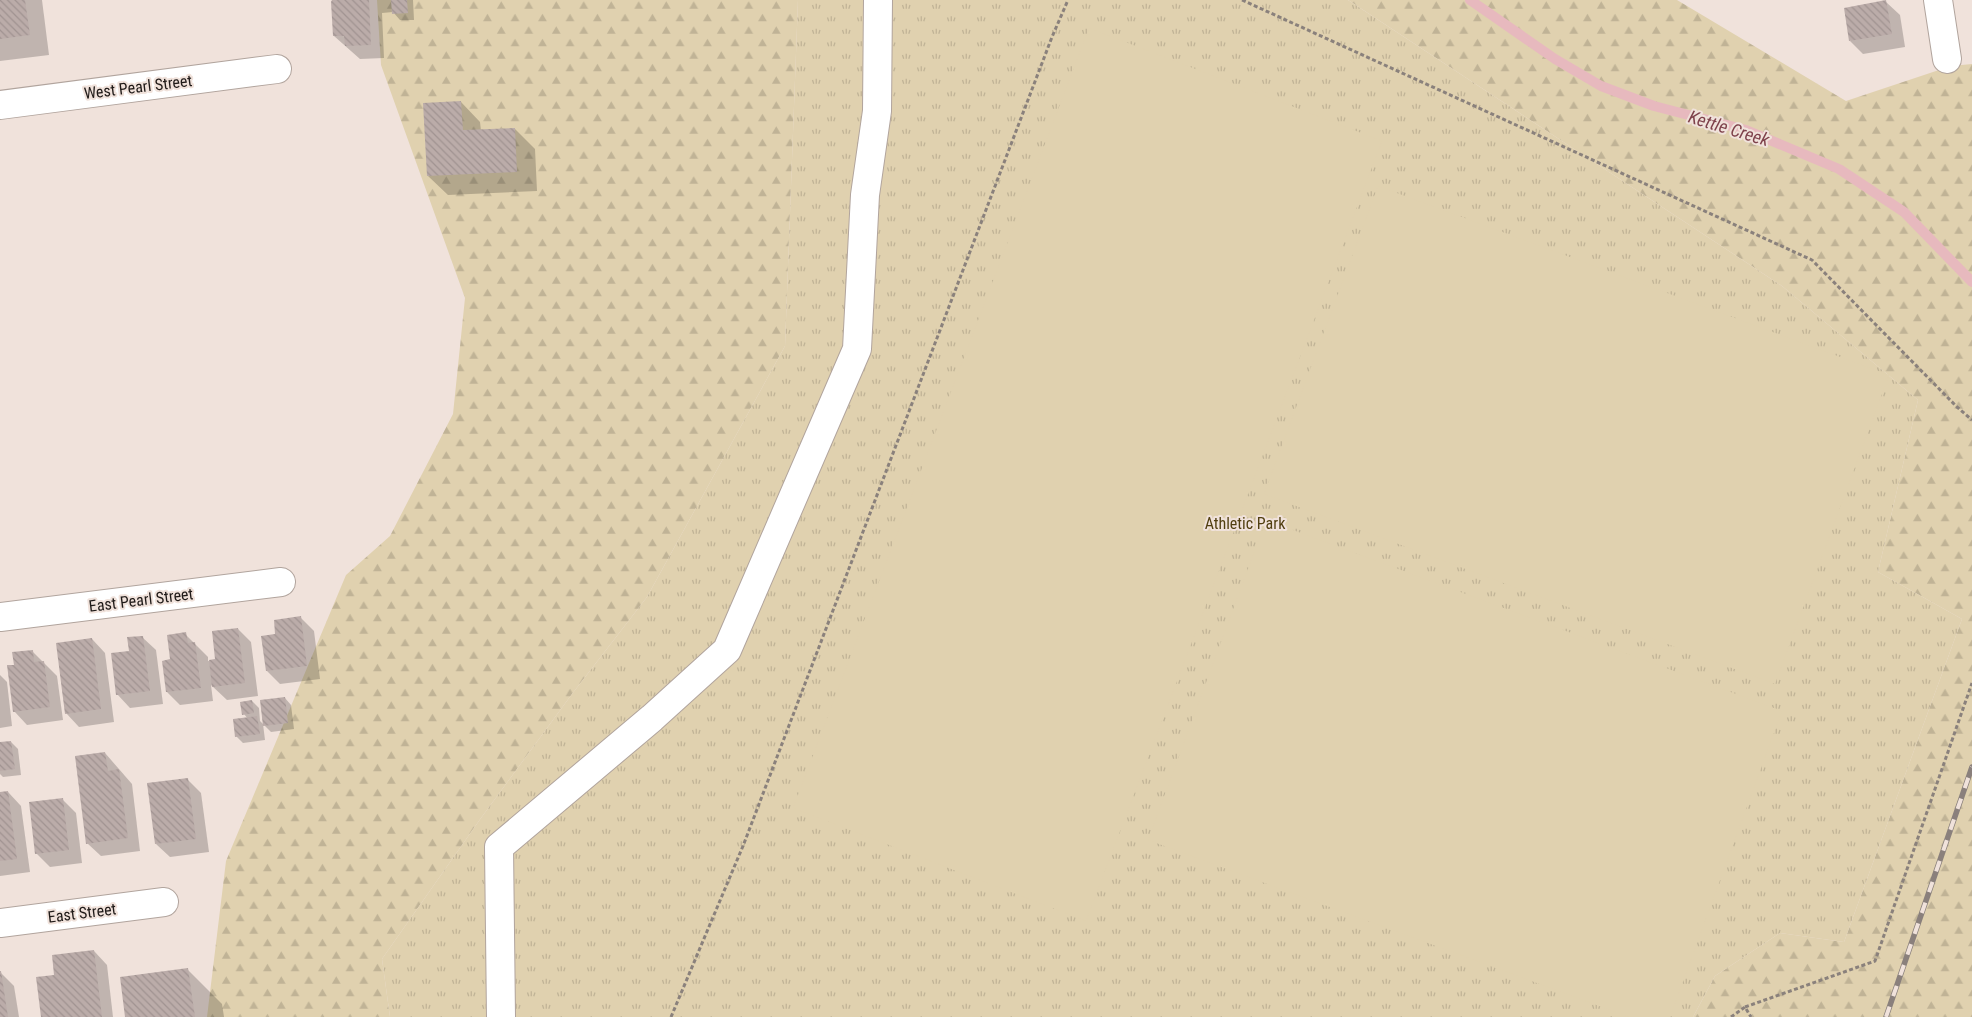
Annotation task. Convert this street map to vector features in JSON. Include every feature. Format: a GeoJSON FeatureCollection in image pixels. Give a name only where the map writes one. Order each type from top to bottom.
{"type":"FeatureCollection","features":[{"type":"Feature","properties":{"kind":"street"},"geometry":{"type":"LineString","coordinates":[[501,1017],[499,847],[652,718],[727,650],[857,349],[865,195],[878,111],[878,0]]}},
{"type":"Feature","properties":{"kind":"street"},"geometry":{"type":"LineString","coordinates":[[1938,0],[1947,59]]}},
{"type":"Feature","properties":{"kind":"street","name":"West Pearl Street"},"geometry":{"type":"LineString","coordinates":[[0,105],[277,69]]}},
{"type":"Feature","properties":{"kind":"street","name":"East Pearl Street"},"geometry":{"type":"LineString","coordinates":[[0,617],[281,582]]}},
{"type":"Feature","properties":{"kind":"street","name":"East Street"},"geometry":{"type":"LineString","coordinates":[[0,923],[164,902]]}},
{"type":"Feature","properties":{"kind":"path"},"geometry":{"type":"LineString","coordinates":[[671,1017],[743,846],[1048,47],[1068,0]]}},
{"type":"Feature","properties":{"kind":"path"},"geometry":{"type":"LineString","coordinates":[[1242,0],[1812,260],[1972,420]]}},
{"type":"Feature","properties":{"kind":"path"},"geometry":{"type":"LineString","coordinates":[[1731,1017],[1745,1007],[1875,961],[1972,683]]}},
{"type":"Feature","properties":{"kind":"path"},"geometry":{"type":"LineString","coordinates":[[1745,1007],[1751,1017]]}},
{"type":"Feature","properties":{"kind":"green space"},"geometry":{"type":"Polygon","coordinates":[[[377,0],[798,0],[785,346],[647,597],[572,694],[481,818],[382,959],[390,1017],[207,1017],[226,861],[346,575],[390,536],[453,414],[465,298],[381,65],[377,0]]]}},
{"type":"Feature","properties":{"kind":"green space","name":"Athletic Park"},"geometry":{"type":"Polygon","coordinates":[[[798,0],[1348,0],[1782,286],[1918,400],[1878,572],[1962,619],[1844,942],[1780,933],[1715,976],[1693,1017],[390,1017],[382,959],[481,818],[572,694],[647,597],[785,346],[798,0]]]}},
{"type":"Feature","properties":{"kind":"green space"},"geometry":{"type":"Polygon","coordinates":[[[1348,0],[1677,0],[1846,101],[1951,66],[1972,64],[1972,1017],[1693,1017],[1715,976],[1780,933],[1844,942],[1962,619],[1878,572],[1918,400],[1782,286],[1348,0]]]}},
{"type":"Feature","properties":{"kind":"green space"},"geometry":{"type":"Polygon","coordinates":[[[1089,28],[1382,141],[1086,921],[793,808],[1089,28]]]}},
{"type":"Feature","properties":{"kind":"green space"},"geometry":{"type":"Polygon","coordinates":[[[1378,186],[1889,375],[1775,684],[1264,494],[1378,186]]]}},
{"type":"Feature","properties":{"kind":"green space"},"geometry":{"type":"Polygon","coordinates":[[[1266,520],[1782,711],[1670,1017],[1629,1017],[1148,840],[1266,520]]]}},
{"type":"Feature","properties":{"kind":"building"},"geometry":{"type":"Polygon","coordinates":[[[0,0],[25,0],[30,35],[0,39],[0,0]]]}},
{"type":"Feature","properties":{"kind":"building"},"geometry":{"type":"Polygon","coordinates":[[[332,0],[369,0],[371,45],[345,46],[344,36],[333,36],[332,0]]]}},
{"type":"Feature","properties":{"kind":"building"},"geometry":{"type":"Polygon","coordinates":[[[391,0],[407,0],[408,13],[392,14],[391,0]]]}},
{"type":"Feature","properties":{"kind":"building"},"geometry":{"type":"Polygon","coordinates":[[[1886,0],[1892,34],[1849,41],[1844,8],[1886,0]]]}},
{"type":"Feature","properties":{"kind":"building"},"geometry":{"type":"Polygon","coordinates":[[[461,101],[463,130],[515,128],[517,172],[427,176],[423,103],[461,101]]]}},
{"type":"Feature","properties":{"kind":"building"},"geometry":{"type":"Polygon","coordinates":[[[301,616],[307,666],[266,671],[261,636],[275,634],[274,620],[301,616]]]}},
{"type":"Feature","properties":{"kind":"building"},"geometry":{"type":"Polygon","coordinates":[[[238,628],[245,683],[212,687],[209,660],[215,659],[212,631],[238,628]]]}},
{"type":"Feature","properties":{"kind":"building"},"geometry":{"type":"Polygon","coordinates":[[[186,632],[188,643],[195,642],[201,688],[166,692],[162,661],[170,659],[167,635],[186,632]]]}},
{"type":"Feature","properties":{"kind":"building"},"geometry":{"type":"Polygon","coordinates":[[[143,636],[150,691],[116,695],[111,653],[129,651],[127,637],[143,636]]]}},
{"type":"Feature","properties":{"kind":"building"},"geometry":{"type":"Polygon","coordinates":[[[92,638],[101,709],[65,714],[56,643],[92,638]]]}},
{"type":"Feature","properties":{"kind":"building"},"geometry":{"type":"Polygon","coordinates":[[[33,650],[34,662],[44,661],[50,707],[13,712],[7,665],[14,665],[12,652],[33,650]]]}},
{"type":"Feature","properties":{"kind":"building"},"geometry":{"type":"Polygon","coordinates":[[[285,697],[288,723],[263,726],[260,700],[285,697]]]}},
{"type":"Feature","properties":{"kind":"building"},"geometry":{"type":"Polygon","coordinates":[[[252,700],[254,713],[242,715],[240,702],[252,700]]]}},
{"type":"Feature","properties":{"kind":"building"},"geometry":{"type":"Polygon","coordinates":[[[257,716],[260,734],[235,737],[233,719],[257,716]]]}},
{"type":"Feature","properties":{"kind":"building"},"geometry":{"type":"Polygon","coordinates":[[[11,741],[15,769],[0,771],[0,742],[11,741]]]}},
{"type":"Feature","properties":{"kind":"building"},"geometry":{"type":"Polygon","coordinates":[[[105,752],[108,771],[119,769],[128,838],[86,844],[75,756],[105,752]]]}},
{"type":"Feature","properties":{"kind":"building"},"geometry":{"type":"Polygon","coordinates":[[[188,778],[196,839],[155,844],[147,783],[188,778]]]}},
{"type":"Feature","properties":{"kind":"building"},"geometry":{"type":"Polygon","coordinates":[[[8,791],[17,859],[0,861],[0,792],[8,791]]]}},
{"type":"Feature","properties":{"kind":"building"},"geometry":{"type":"Polygon","coordinates":[[[63,798],[69,850],[35,854],[29,802],[63,798]]]}},
{"type":"Feature","properties":{"kind":"building"},"geometry":{"type":"Polygon","coordinates":[[[94,950],[102,1017],[41,1017],[36,977],[54,975],[52,955],[94,950]]]}},
{"type":"Feature","properties":{"kind":"building"},"geometry":{"type":"Polygon","coordinates":[[[188,968],[195,1017],[125,1017],[120,977],[188,968]]]}},
{"type":"Feature","properties":{"kind":"building"},"geometry":{"type":"Polygon","coordinates":[[[1,971],[8,1017],[0,1017],[1,971]]]}},
{"type":"Feature","properties":{"kind":"waterway","name":"Kettle Creek"},"geometry":{"type":"LineString","coordinates":[[1470,0],[1555,59],[1601,86],[1654,106],[1746,130],[1839,169],[1904,212],[1972,282]]}},
{"type":"Feature","properties":{"kind":"railway"},"geometry":{"type":"LineString","coordinates":[[1886,1017],[1972,767]]}}]}
